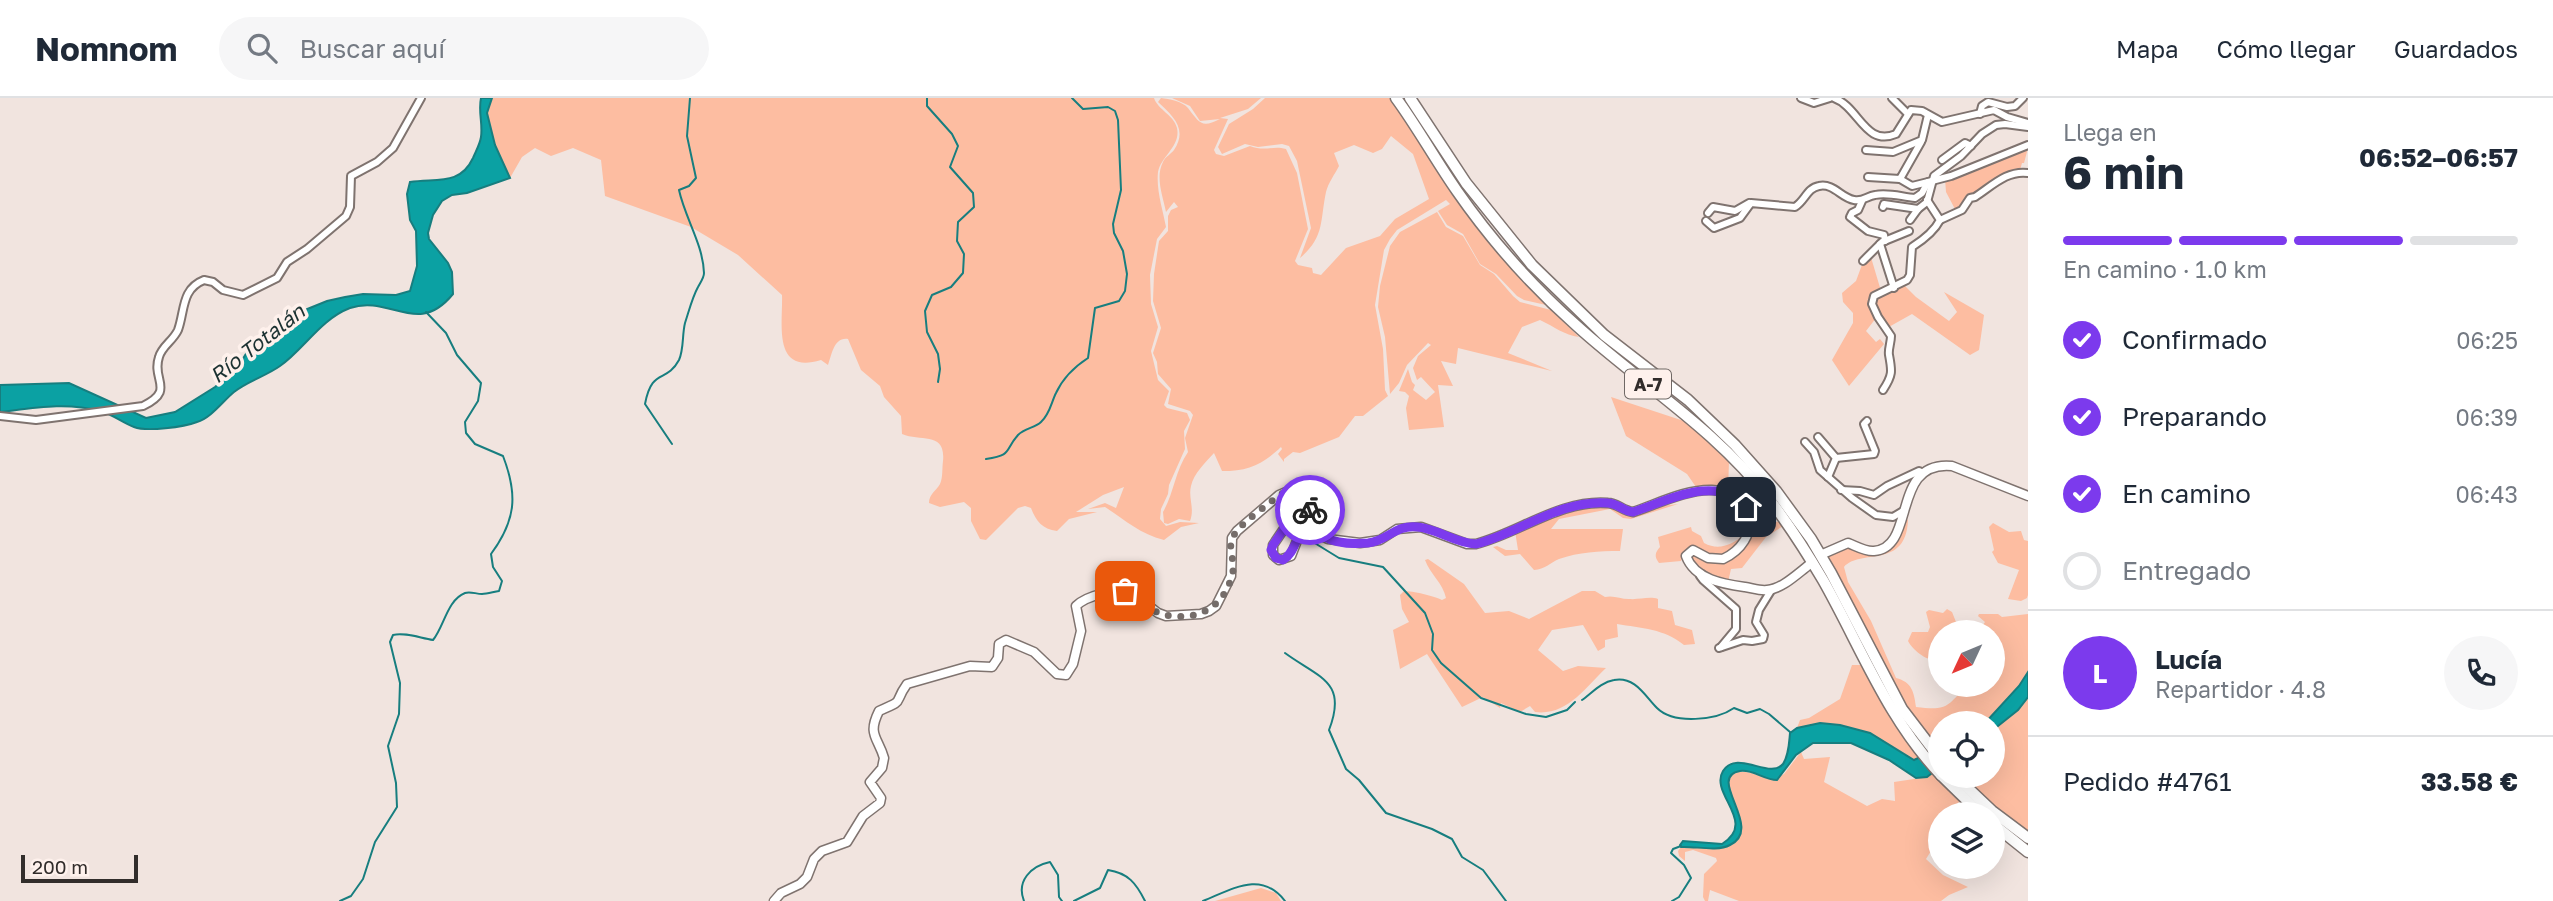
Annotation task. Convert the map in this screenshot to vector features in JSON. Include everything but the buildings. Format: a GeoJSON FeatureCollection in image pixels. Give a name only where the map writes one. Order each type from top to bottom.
{"type":"FeatureCollection","features":[{"type":"Feature","properties":{"kind":"highway","name":"A-7"},"geometry":{"type":"LineString","coordinates":[[1396,98],[1458,192],[1529,279],[1577,327],[1679,408],[1728,454],[1769,499],[1823,579],[1915,745],[1928,760]]}},
{"type":"Feature","properties":{"kind":"highway","name":"A-7"},"geometry":{"type":"LineString","coordinates":[[1410,98],[1472,191],[1532,265],[1604,335],[1688,400],[1735,445],[1776,491],[1811,539],[1831,573],[1882,684],[1928,743]]}},
{"type":"Feature","properties":{"kind":"highway","name":"A-7"},"geometry":{"type":"LineString","coordinates":[[1958,788],[2028,838]]}},
{"type":"Feature","properties":{"kind":"highway","name":"A-7"},"geometry":{"type":"LineString","coordinates":[[1962,788],[1972,802]]}},
{"type":"Feature","properties":{"kind":"highway"},"geometry":{"type":"LineString","coordinates":[[2005,834],[2028,852]]}},
{"type":"Feature","properties":{"kind":"main road"},"geometry":{"type":"LineString","coordinates":[[1825,552],[1848,543],[1878,551],[1893,540],[1900,529],[1909,493],[1926,471],[1944,465],[2028,496]]}},
{"type":"Feature","properties":{"kind":"main road"},"geometry":{"type":"LineString","coordinates":[[774,901],[781,893],[800,884],[807,877],[814,859],[821,851],[848,842],[863,816],[880,803],[881,798],[870,782],[882,768],[884,758],[873,736],[873,728],[878,711],[898,702],[907,684],[970,666],[992,667],[998,658],[999,644],[1006,640],[1034,652],[1057,674],[1066,675],[1073,664],[1081,631],[1076,606],[1083,600],[1110,593],[1131,592],[1166,616],[1209,611],[1216,606],[1231,576],[1231,547],[1237,531],[1286,492],[1324,493],[1331,500],[1334,509],[1331,515],[1325,516],[1298,508],[1293,513],[1271,550],[1276,558],[1283,560],[1291,555],[1300,533],[1306,528],[1328,539],[1360,543],[1380,540],[1406,526],[1421,527],[1467,544],[1476,544],[1579,506],[1609,503],[1633,512],[1702,490],[1725,492],[1737,498],[1746,507],[1750,518],[1750,532],[1746,541],[1723,559],[1708,558],[1693,550],[1688,552],[1688,562],[1702,573],[1728,586],[1766,591],[1809,565]]}},
{"type":"Feature","properties":{"kind":"street"},"geometry":{"type":"LineString","coordinates":[[0,416],[36,420],[143,407],[156,400],[162,388],[158,360],[178,330],[185,298],[191,288],[204,280],[213,282],[222,290],[243,295],[277,278],[287,262],[346,216],[351,207],[351,176],[377,162],[393,148],[421,98]]}},
{"type":"Feature","properties":{"kind":"street"},"geometry":{"type":"LineString","coordinates":[[1801,98],[1814,103],[1832,98],[1854,111],[1869,132],[1879,136],[1896,134],[1911,110],[1917,109],[1942,122],[1994,110],[2028,125]]}},
{"type":"Feature","properties":{"kind":"street"},"geometry":{"type":"LineString","coordinates":[[1892,98],[1909,114]]}},
{"type":"Feature","properties":{"kind":"street"},"geometry":{"type":"LineString","coordinates":[[1980,114],[1982,106],[1988,102],[2007,107],[2015,106],[2023,98]]}},
{"type":"Feature","properties":{"kind":"street"},"geometry":{"type":"LineString","coordinates":[[1899,178],[1922,140],[1928,115]]}},
{"type":"Feature","properties":{"kind":"street"},"geometry":{"type":"LineString","coordinates":[[1708,213],[1713,207],[1735,211],[1747,202],[1795,207],[1809,191],[1817,186],[1827,185],[1851,200],[1862,201],[1874,195],[1887,194],[1915,198],[1922,194],[1936,173],[1961,156],[1982,134],[1996,125],[2028,125]]}},
{"type":"Feature","properties":{"kind":"street"},"geometry":{"type":"LineString","coordinates":[[1866,150],[1893,152],[1922,140]]}},
{"type":"Feature","properties":{"kind":"street"},"geometry":{"type":"LineString","coordinates":[[1942,160],[1965,143],[1971,146]]}},
{"type":"Feature","properties":{"kind":"street"},"geometry":{"type":"LineString","coordinates":[[1868,177],[1899,178],[1912,186],[1930,182],[2028,145]]}},
{"type":"Feature","properties":{"kind":"street"},"geometry":{"type":"LineString","coordinates":[[1883,390],[1889,381],[1893,365],[1888,351],[1891,336],[1872,304],[1874,296],[1904,283],[1910,275],[1912,247],[1926,238],[1940,219],[1962,210],[1970,198],[2009,174],[2028,173]]}},
{"type":"Feature","properties":{"kind":"street"},"geometry":{"type":"LineString","coordinates":[[1910,220],[1918,209],[1925,205],[1930,182]]}},
{"type":"Feature","properties":{"kind":"street"},"geometry":{"type":"LineString","coordinates":[[1927,200],[1940,219]]}},
{"type":"Feature","properties":{"kind":"street"},"geometry":{"type":"LineString","coordinates":[[1862,201],[1858,210],[1850,216],[1868,231],[1884,235],[1883,243],[1894,288]]}},
{"type":"Feature","properties":{"kind":"street"},"geometry":{"type":"LineString","coordinates":[[1706,221],[1714,228],[1740,218],[1751,203]]}},
{"type":"Feature","properties":{"kind":"street"},"geometry":{"type":"LineString","coordinates":[[1883,207],[1884,204],[1918,209]]}},
{"type":"Feature","properties":{"kind":"street"},"geometry":{"type":"LineString","coordinates":[[1863,261],[1883,243],[1909,230]]}},
{"type":"Feature","properties":{"kind":"street"},"geometry":{"type":"LineString","coordinates":[[1836,458],[1874,454],[1864,424],[1867,421]]}},
{"type":"Feature","properties":{"kind":"street"},"geometry":{"type":"LineString","coordinates":[[1818,436],[1836,458]]}},
{"type":"Feature","properties":{"kind":"street"},"geometry":{"type":"LineString","coordinates":[[1805,442],[1814,452],[1819,470],[1876,515],[1893,517],[1903,511]]}},
{"type":"Feature","properties":{"kind":"street"},"geometry":{"type":"LineString","coordinates":[[1828,477],[1836,458]]}},
{"type":"Feature","properties":{"kind":"street"},"geometry":{"type":"LineString","coordinates":[[1841,490],[1874,495],[1919,471],[1926,471]]}},
{"type":"Feature","properties":{"kind":"street"},"geometry":{"type":"LineString","coordinates":[[1702,573],[1700,576],[1703,580],[1732,604],[1737,615],[1736,629],[1719,648],[1743,639],[1763,639],[1764,635],[1756,622],[1759,610],[1772,589]]}},
{"type":"Feature","properties":{"kind":"shaded area"},"geometry":{"type":"Polygon","coordinates":[[[492,98],[1154,98],[1175,123],[1177,134],[1174,146],[1158,172],[1166,227],[1157,239],[1150,275],[1151,304],[1158,327],[1151,351],[1158,380],[1169,391],[1164,405],[1187,413],[1190,420],[1184,431],[1185,449],[1169,485],[1160,519],[1166,526],[1180,522],[1199,523],[1181,527],[1164,540],[1140,530],[1105,507],[1088,509],[1105,503],[1116,508],[1124,487],[1103,495],[1076,512],[1097,512],[1069,519],[1057,531],[1044,526],[1037,520],[1031,508],[1025,506],[1018,508],[986,540],[980,539],[971,521],[971,508],[964,502],[940,507],[929,503],[942,479],[941,445],[931,439],[902,434],[901,416],[884,397],[880,386],[861,370],[848,339],[837,343],[828,365],[821,360],[805,363],[794,360],[787,354],[784,344],[782,295],[738,255],[691,227],[605,196],[601,160],[573,148],[551,156],[535,148],[522,157],[510,178],[495,145],[487,113],[492,98]]]}},
{"type":"Feature","properties":{"kind":"shaded area"},"geometry":{"type":"Polygon","coordinates":[[[1161,98],[1182,104],[1198,120],[1204,124],[1220,119],[1200,121],[1190,106],[1172,98],[1261,98],[1248,109],[1220,118],[1228,119],[1214,150],[1216,154],[1224,156],[1250,146],[1260,148],[1286,149],[1297,173],[1308,229],[1295,261],[1321,275],[1346,248],[1380,236],[1395,219],[1429,199],[1413,154],[1391,136],[1382,149],[1373,153],[1354,145],[1334,153],[1339,166],[1327,189],[1318,235],[1300,258],[1311,228],[1297,161],[1289,146],[1282,144],[1258,147],[1245,144],[1222,154],[1218,147],[1229,124],[1265,98],[1391,98],[1476,221],[1546,305],[1517,296],[1496,274],[1480,264],[1463,234],[1447,225],[1438,211],[1450,204],[1446,200],[1397,230],[1384,250],[1375,305],[1383,349],[1385,390],[1388,396],[1363,416],[1355,416],[1339,437],[1300,453],[1293,452],[1284,462],[1278,454],[1281,447],[1254,466],[1222,471],[1214,453],[1192,481],[1190,521],[1179,519],[1164,523],[1163,512],[1188,452],[1185,438],[1193,415],[1190,411],[1168,404],[1171,389],[1158,374],[1153,353],[1161,328],[1153,301],[1159,241],[1168,231],[1168,216],[1171,210],[1178,207],[1174,202],[1166,212],[1160,187],[1161,168],[1180,136],[1177,123],[1158,102],[1161,98]]]}},
{"type":"Feature","properties":{"kind":"shaded area"},"geometry":{"type":"Polygon","coordinates":[[[2028,148],[2020,170],[2003,175],[1956,211],[1946,192],[1945,179],[2028,148]]]}},
{"type":"Feature","properties":{"kind":"shaded area"},"geometry":{"type":"Polygon","coordinates":[[[1437,212],[1446,227],[1463,236],[1480,265],[1494,274],[1513,296],[1520,302],[1551,310],[1579,337],[1564,333],[1540,320],[1522,327],[1508,353],[1552,371],[1458,348],[1456,364],[1441,361],[1453,386],[1438,385],[1444,427],[1409,430],[1406,408],[1409,396],[1399,391],[1408,369],[1415,385],[1413,390],[1426,400],[1435,392],[1421,377],[1417,380],[1413,368],[1418,356],[1431,345],[1428,343],[1407,365],[1399,383],[1390,394],[1385,337],[1378,307],[1380,286],[1390,246],[1400,232],[1437,212]]]}},
{"type":"Feature","properties":{"kind":"shaded area"},"geometry":{"type":"Polygon","coordinates":[[[1870,254],[1881,291],[1867,300],[1870,300],[1876,318],[1866,331],[1876,342],[1880,339],[1884,344],[1849,386],[1832,360],[1853,323],[1853,313],[1843,302],[1842,293],[1856,281],[1863,262],[1870,254]]]}},
{"type":"Feature","properties":{"kind":"shaded area"},"geometry":{"type":"Polygon","coordinates":[[[1904,285],[1949,321],[1957,312],[1944,292],[1984,315],[1979,350],[1970,355],[1912,314],[1887,328],[1874,303],[1883,295],[1904,285]]]}},
{"type":"Feature","properties":{"kind":"shaded area"},"geometry":{"type":"Polygon","coordinates":[[[1611,397],[1687,422],[1729,462],[1728,490],[1715,486],[1696,487],[1687,474],[1626,436],[1611,397]]]}},
{"type":"Feature","properties":{"kind":"shaded area"},"geometry":{"type":"Polygon","coordinates":[[[1678,504],[1631,519],[1623,518],[1610,509],[1559,519],[1551,529],[1623,529],[1620,551],[1574,555],[1534,570],[1520,554],[1505,556],[1493,547],[1518,550],[1515,531],[1572,510],[1609,505],[1628,515],[1678,504]]]}},
{"type":"Feature","properties":{"kind":"shaded area"},"geometry":{"type":"Polygon","coordinates":[[[1904,518],[1908,520],[1905,536],[1891,552],[1860,559],[1844,567],[1848,582],[1871,621],[1896,678],[1906,682],[1911,688],[1916,707],[1941,707],[1956,697],[2005,697],[2006,620],[1983,620],[1978,616],[2028,614],[2028,672],[2019,686],[1996,711],[1928,711],[1928,753],[1914,760],[1840,725],[1820,723],[1797,728],[1800,720],[1809,718],[1840,699],[1852,665],[1861,665],[1874,688],[1889,680],[1856,609],[1824,550],[1826,548],[1830,553],[1842,546],[1882,552],[1904,518]]]}},
{"type":"Feature","properties":{"kind":"shaded area"},"geometry":{"type":"Polygon","coordinates":[[[1760,521],[1780,522],[1783,526],[1766,537],[1742,568],[1731,569],[1728,582],[1719,581],[1689,559],[1691,553],[1715,558],[1733,554],[1747,541],[1760,521]]]}},
{"type":"Feature","properties":{"kind":"shaded area"},"geometry":{"type":"Polygon","coordinates":[[[1993,523],[2009,532],[2021,531],[2024,540],[2028,541],[2028,595],[2021,601],[2008,599],[2019,570],[1998,563],[1992,552],[1994,550],[1989,527],[1993,523]]]}},
{"type":"Feature","properties":{"kind":"shaded area"},"geometry":{"type":"Polygon","coordinates":[[[1691,527],[1704,543],[1715,547],[1730,544],[1744,535],[1725,555],[1716,558],[1695,547],[1689,547],[1684,551],[1681,561],[1659,563],[1656,556],[1660,547],[1658,537],[1691,527]]]}},
{"type":"Feature","properties":{"kind":"shaded area"},"geometry":{"type":"Polygon","coordinates":[[[1428,559],[1464,584],[1485,613],[1509,611],[1529,619],[1582,591],[1595,591],[1605,597],[1655,598],[1658,599],[1658,608],[1672,611],[1675,625],[1692,630],[1695,644],[1684,645],[1661,632],[1617,624],[1618,637],[1605,640],[1605,647],[1598,651],[1583,625],[1552,630],[1538,650],[1563,671],[1578,666],[1606,668],[1575,699],[1557,710],[1546,712],[1535,712],[1530,706],[1520,712],[1501,703],[1500,708],[1483,697],[1462,707],[1427,654],[1400,669],[1393,630],[1409,622],[1402,609],[1400,595],[1408,591],[1442,600],[1446,598],[1427,565],[1425,560],[1428,559]]]}},
{"type":"Feature","properties":{"kind":"shaded area"},"geometry":{"type":"Polygon","coordinates":[[[1947,609],[1952,612],[1955,620],[1928,620],[1926,612],[1929,610],[1943,613],[1947,609]]]}},
{"type":"Feature","properties":{"kind":"shaded area"},"geometry":{"type":"Polygon","coordinates":[[[1912,632],[1928,632],[1928,658],[1915,650],[1908,641],[1912,632]]]}},
{"type":"Feature","properties":{"kind":"shaded area"},"geometry":{"type":"Polygon","coordinates":[[[2028,697],[2028,832],[2005,814],[2005,802],[1989,802],[1971,788],[2005,788],[2005,720],[2028,697]]]}},
{"type":"Feature","properties":{"kind":"shaded area"},"geometry":{"type":"Polygon","coordinates":[[[1801,752],[1804,759],[1830,757],[1824,782],[1867,806],[1882,799],[1895,801],[1894,782],[1927,777],[1928,788],[1971,788],[1959,802],[1928,802],[1928,879],[1951,879],[1968,887],[1941,901],[1739,901],[1710,890],[1708,901],[1705,901],[1704,874],[1717,861],[1716,858],[1693,850],[1685,852],[1685,861],[1679,856],[1681,847],[1722,848],[1741,834],[1738,810],[1730,792],[1731,776],[1742,772],[1772,780],[1784,774],[1801,752]]]}},
{"type":"Feature","properties":{"kind":"shaded area"},"geometry":{"type":"Polygon","coordinates":[[[1261,888],[1276,893],[1281,901],[1215,901],[1261,888]]]}},
{"type":"Feature","properties":{"kind":"water","name":"Río Totalán"},"geometry":{"type":"Polygon","coordinates":[[[481,98],[492,98],[487,113],[495,145],[510,178],[467,193],[452,195],[442,201],[433,215],[429,239],[452,272],[453,294],[440,307],[427,313],[415,314],[378,306],[350,308],[330,319],[280,366],[239,388],[207,417],[191,424],[140,428],[104,412],[75,407],[0,412],[0,385],[69,383],[146,418],[175,412],[215,387],[237,368],[249,349],[300,312],[345,297],[363,294],[396,295],[410,291],[417,266],[416,231],[410,220],[407,194],[410,182],[454,177],[468,167],[480,140],[481,98]]]}},
{"type":"Feature","properties":{"kind":"water"},"geometry":{"type":"Polygon","coordinates":[[[2028,672],[2028,697],[2005,720],[2005,711],[1996,711],[2028,672]]]}},
{"type":"Feature","properties":{"kind":"water"},"geometry":{"type":"Polygon","coordinates":[[[1820,723],[1840,725],[1870,733],[1914,760],[1928,753],[1928,776],[1916,778],[1889,760],[1851,743],[1813,743],[1796,755],[1777,780],[1745,771],[1731,775],[1729,783],[1741,827],[1739,837],[1730,845],[1712,848],[1681,847],[1683,841],[1722,844],[1732,835],[1734,817],[1722,789],[1720,780],[1723,771],[1736,763],[1777,768],[1783,764],[1786,757],[1790,733],[1797,728],[1820,723]]]}},
{"type":"Feature","properties":{"kind":"waterway"},"geometry":{"type":"LineString","coordinates":[[672,444],[645,404],[651,385],[669,372],[679,360],[685,323],[704,275],[701,252],[679,190],[689,186],[696,178],[687,136],[690,98]]}},
{"type":"Feature","properties":{"kind":"waterway"},"geometry":{"type":"LineString","coordinates":[[927,98],[927,106],[952,134],[958,146],[950,167],[973,193],[974,207],[958,222],[957,241],[964,254],[963,273],[951,287],[932,295],[925,311],[927,332],[938,354],[938,382]]}},
{"type":"Feature","properties":{"kind":"waterway"},"geometry":{"type":"LineString","coordinates":[[986,459],[1007,452],[1018,435],[1044,419],[1062,382],[1088,358],[1095,308],[1119,301],[1125,291],[1127,274],[1123,251],[1114,233],[1113,224],[1121,190],[1118,120],[1115,111],[1108,107],[1083,109],[1072,98]]}},
{"type":"Feature","properties":{"kind":"waterway"},"geometry":{"type":"LineString","coordinates":[[340,901],[351,896],[363,879],[375,842],[397,807],[396,783],[388,746],[399,714],[400,683],[390,642],[393,635],[433,640],[459,596],[467,592],[484,594],[499,591],[502,581],[493,567],[491,554],[510,518],[512,495],[508,470],[503,456],[475,444],[466,433],[465,422],[478,401],[481,383],[457,355],[446,333],[426,312]]}},
{"type":"Feature","properties":{"kind":"waterway"},"geometry":{"type":"LineString","coordinates":[[1313,542],[1339,558],[1383,567],[1425,613],[1433,634],[1432,650],[1441,663],[1481,698],[1526,714],[1546,717],[1567,710],[1575,702]]}},
{"type":"Feature","properties":{"kind":"waterway"},"geometry":{"type":"LineString","coordinates":[[1285,653],[1319,675],[1332,691],[1335,701],[1329,730],[1346,769],[1359,780],[1386,813],[1452,839],[1462,857],[1483,870],[1506,901]]}},
{"type":"Feature","properties":{"kind":"waterway"},"geometry":{"type":"LineString","coordinates":[[1582,700],[1605,683],[1614,680],[1628,681],[1644,693],[1657,708],[1674,717],[1707,718],[1734,708],[1747,713],[1760,709],[1790,732]]}},
{"type":"Feature","properties":{"kind":"waterway"},"geometry":{"type":"LineString","coordinates":[[1672,901],[1679,897],[1691,878],[1684,865],[1671,853],[1673,849],[1681,846]]}},
{"type":"Feature","properties":{"kind":"waterway"},"geometry":{"type":"LineString","coordinates":[[1024,901],[1022,887],[1027,875],[1050,862],[1058,875],[1059,897],[1062,901]]}},
{"type":"Feature","properties":{"kind":"waterway"},"geometry":{"type":"LineString","coordinates":[[1074,901],[1100,888],[1108,870],[1131,880],[1145,901]]}},
{"type":"Feature","properties":{"kind":"waterway"},"geometry":{"type":"LineString","coordinates":[[1203,901],[1236,888],[1256,884],[1266,886],[1285,901]]}},
{"type":"Feature","properties":{"kind":"way so far"},"geometry":{"type":"LineString","coordinates":[[1125,591],[1137,595],[1151,608],[1166,616],[1209,611],[1216,606],[1231,576],[1232,538],[1237,531],[1286,492],[1324,493],[1331,500],[1334,509],[1331,515],[1325,516],[1310,510]]}},
{"type":"Feature","properties":{"kind":"route"},"geometry":{"type":"LineString","coordinates":[[1310,510],[1298,508],[1273,545],[1271,550],[1279,560],[1291,555],[1300,533],[1309,527],[1328,539],[1340,542],[1370,543],[1406,526],[1421,527],[1467,544],[1476,544],[1579,506],[1609,503],[1633,512],[1702,490],[1714,490],[1737,498],[1746,507]]}}]}
